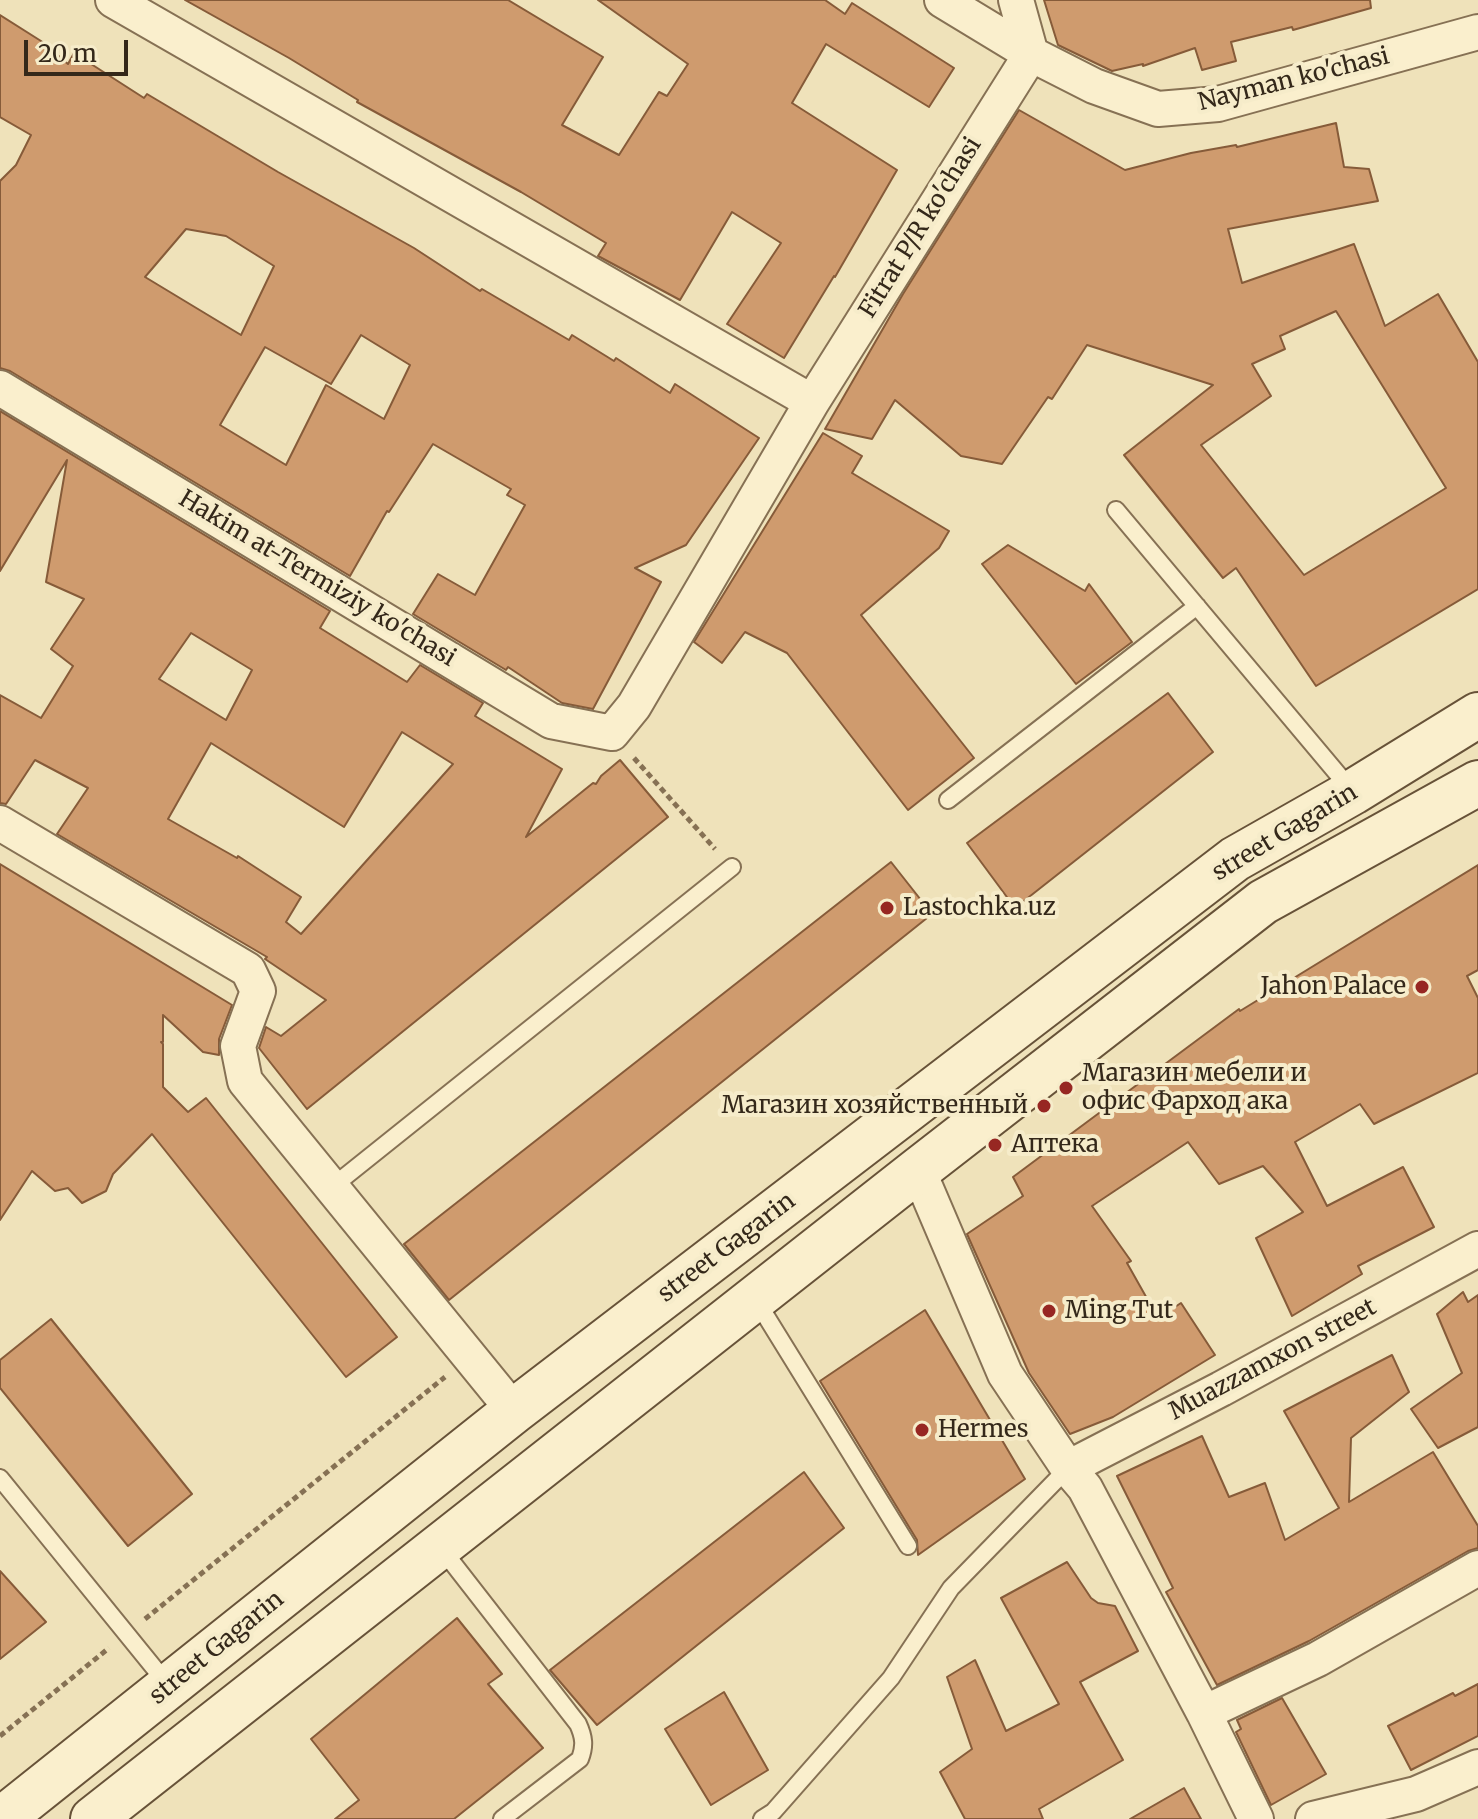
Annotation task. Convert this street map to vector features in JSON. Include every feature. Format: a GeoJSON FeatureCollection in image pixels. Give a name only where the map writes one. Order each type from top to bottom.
{"type":"FeatureCollection","features":[{"type":"Feature","properties":{"kind":"main road","name":"street Gagarin"},"geometry":{"type":"LineString","coordinates":[[2,1819],[514,1411],[1235,859],[1353,792],[1478,715]]}},
{"type":"Feature","properties":{"kind":"main road","name":"street Gagarin"},"geometry":{"type":"LineString","coordinates":[[93,1819],[1263,902],[1478,783]]}},
{"type":"Feature","properties":{"kind":"street"},"geometry":{"type":"LineString","coordinates":[[113,0],[812,402]]}},
{"type":"Feature","properties":{"kind":"street","name":"Nayman ko'chasi"},"geometry":{"type":"LineString","coordinates":[[942,0],[1031,54],[1094,86],[1158,109],[1218,104],[1478,32]]}},
{"type":"Feature","properties":{"kind":"street"},"geometry":{"type":"LineString","coordinates":[[1016,0],[1031,54]]}},
{"type":"Feature","properties":{"kind":"street","name":"Fitrat P/R ko'chasi"},"geometry":{"type":"LineString","coordinates":[[612,733],[634,706],[812,402],[1031,54]]}},
{"type":"Feature","properties":{"kind":"street","name":"Hakim at-Termiziy ko'chasi"},"geometry":{"type":"LineString","coordinates":[[0,388],[551,721],[612,733]]}},
{"type":"Feature","properties":{"kind":"street"},"geometry":{"type":"LineString","coordinates":[[0,823],[248,970],[258,991],[238,1046],[245,1081],[514,1411]]}},
{"type":"Feature","properties":{"kind":"street"},"geometry":{"type":"LineString","coordinates":[[918,1170],[1005,1374],[1068,1468],[1085,1488],[1204,1713],[1256,1819]]}},
{"type":"Feature","properties":{"kind":"street","name":"Muazzamxon street"},"geometry":{"type":"LineString","coordinates":[[1068,1468],[1478,1249]]}},
{"type":"Feature","properties":{"kind":"street"},"geometry":{"type":"LineString","coordinates":[[1204,1713],[1318,1659],[1478,1568]]}},
{"type":"Feature","properties":{"kind":"street"},"geometry":{"type":"LineString","coordinates":[[1313,1819],[1416,1794],[1478,1767]]}},
{"type":"Feature","properties":{"kind":"lane"},"geometry":{"type":"LineString","coordinates":[[1116,510],[1353,792]]}},
{"type":"Feature","properties":{"kind":"lane"},"geometry":{"type":"LineString","coordinates":[[948,800],[1197,606]]}},
{"type":"Feature","properties":{"kind":"lane"},"geometry":{"type":"LineString","coordinates":[[332,1187],[732,867]]}},
{"type":"Feature","properties":{"kind":"lane"},"geometry":{"type":"LineString","coordinates":[[755,1298],[908,1546]]}},
{"type":"Feature","properties":{"kind":"lane"},"geometry":{"type":"LineString","coordinates":[[771,1817],[891,1678],[951,1588],[1068,1468]]}},
{"type":"Feature","properties":{"kind":"lane"},"geometry":{"type":"LineString","coordinates":[[0,1478],[169,1686]]}},
{"type":"Feature","properties":{"kind":"lane"},"geometry":{"type":"LineString","coordinates":[[440,1547],[578,1724],[583,1735],[584,1749],[580,1759],[502,1819]]}},
{"type":"Feature","properties":{"kind":"path"},"geometry":{"type":"LineString","coordinates":[[612,733],[732,867]]}},
{"type":"Feature","properties":{"kind":"path"},"geometry":{"type":"LineString","coordinates":[[0,1736],[470,1357]]}},
{"type":"Feature","properties":{"kind":"building"},"geometry":{"type":"Polygon","coordinates":[[[185,0],[508,0],[603,57],[562,125],[619,155],[659,92],[667,96],[688,64],[598,0],[825,0],[845,14],[852,3],[954,68],[929,107],[826,44],[792,103],[897,170],[784,358],[727,324],[781,243],[732,212],[680,300],[598,256],[606,243],[185,0]]]}},
{"type":"Feature","properties":{"kind":"building"},"geometry":{"type":"Polygon","coordinates":[[[1044,0],[1370,0],[1371,8],[1293,30],[1292,27],[1231,42],[1236,61],[1202,70],[1195,48],[1143,66],[1112,71],[1058,45],[1044,0]]]}},
{"type":"Feature","properties":{"kind":"building"},"geometry":{"type":"Polygon","coordinates":[[[0,15],[41,41],[68,64],[74,53],[144,98],[147,94],[414,248],[480,291],[482,289],[569,340],[572,335],[614,361],[616,358],[670,393],[675,384],[759,438],[686,545],[635,568],[661,582],[593,709],[562,703],[508,667],[506,670],[413,614],[438,574],[475,595],[525,505],[507,495],[511,489],[433,444],[387,511],[350,576],[10,371],[0,368],[0,181],[16,165],[31,135],[0,117],[0,15]],[[186,229],[145,277],[241,335],[274,266],[226,236],[186,229]],[[361,335],[331,384],[265,347],[220,425],[286,465],[326,385],[384,419],[410,365],[361,335]]]}},
{"type":"Feature","properties":{"kind":"building"},"geometry":{"type":"Polygon","coordinates":[[[1019,110],[1125,170],[1336,123],[1344,167],[1369,169],[1378,201],[1228,229],[1242,283],[1354,244],[1385,326],[1438,294],[1478,362],[1478,589],[1316,686],[1236,568],[1223,578],[1124,455],[1213,385],[1087,345],[1052,399],[1048,397],[1002,464],[961,456],[895,400],[872,439],[825,429],[903,294],[1019,110]],[[1336,311],[1280,336],[1285,349],[1252,364],[1271,396],[1201,445],[1304,575],[1446,488],[1336,311]]]}},
{"type":"Feature","properties":{"kind":"building"},"geometry":{"type":"Polygon","coordinates":[[[0,411],[330,611],[320,628],[407,682],[420,665],[483,703],[475,716],[562,769],[526,837],[593,783],[596,784],[620,760],[668,817],[307,1109],[259,1048],[266,1027],[281,1036],[326,1000],[265,959],[267,957],[57,834],[88,788],[35,760],[6,804],[0,803],[0,695],[41,718],[73,666],[51,649],[84,599],[46,582],[67,460],[0,571],[0,411]],[[191,633],[159,679],[226,720],[252,670],[191,633]],[[402,732],[344,827],[211,743],[168,819],[238,856],[301,897],[286,922],[301,934],[453,764],[402,732]]]}},
{"type":"Feature","properties":{"kind":"building"},"geometry":{"type":"Polygon","coordinates":[[[823,433],[862,456],[852,473],[949,531],[939,548],[861,615],[974,758],[908,810],[787,653],[745,632],[722,663],[694,642],[823,433]]]}},
{"type":"Feature","properties":{"kind":"building"},"geometry":{"type":"Polygon","coordinates":[[[1008,545],[1085,591],[1089,584],[1132,642],[1076,684],[982,564],[1008,545]]]}},
{"type":"Feature","properties":{"kind":"building"},"geometry":{"type":"Polygon","coordinates":[[[1168,693],[1213,752],[1015,908],[967,843],[1168,693]]]}},
{"type":"Feature","properties":{"kind":"building"},"geometry":{"type":"Polygon","coordinates":[[[891,862],[932,914],[449,1300],[404,1244],[891,862]]]}},
{"type":"Feature","properties":{"kind":"building"},"geometry":{"type":"Polygon","coordinates":[[[0,864],[232,1005],[219,1039],[219,1055],[203,1052],[163,1015],[163,1087],[188,1112],[206,1098],[397,1337],[346,1377],[152,1134],[113,1174],[106,1191],[82,1203],[68,1188],[55,1191],[32,1171],[0,1220],[0,864]]]}},
{"type":"Feature","properties":{"kind":"building"},"geometry":{"type":"Polygon","coordinates":[[[1478,865],[1478,970],[1467,976],[1478,998],[1478,1073],[1374,1124],[1360,1104],[1295,1142],[1327,1206],[1403,1167],[1434,1227],[1358,1266],[1362,1274],[1292,1316],[1256,1238],[1303,1212],[1263,1166],[1219,1184],[1188,1142],[1092,1206],[1131,1261],[1127,1263],[1158,1318],[1181,1303],[1215,1355],[1113,1417],[1070,1434],[1029,1373],[967,1234],[1023,1196],[1013,1177],[1239,1009],[1478,865]]]}},
{"type":"Feature","properties":{"kind":"building"},"geometry":{"type":"Polygon","coordinates":[[[1463,1292],[1468,1302],[1478,1295],[1478,1427],[1438,1448],[1411,1409],[1462,1373],[1437,1314],[1463,1292]]]}},
{"type":"Feature","properties":{"kind":"building","name":"Hermes"},"geometry":{"type":"Polygon","coordinates":[[[925,1310],[1025,1479],[918,1555],[917,1540],[820,1381],[925,1310]]]}},
{"type":"Feature","properties":{"kind":"building"},"geometry":{"type":"Polygon","coordinates":[[[51,1319],[192,1494],[128,1546],[0,1388],[0,1360],[51,1319]]]}},
{"type":"Feature","properties":{"kind":"building"},"geometry":{"type":"Polygon","coordinates":[[[1392,1355],[1409,1392],[1351,1438],[1349,1502],[1433,1452],[1478,1526],[1478,1548],[1309,1641],[1217,1685],[1166,1592],[1173,1588],[1117,1476],[1202,1436],[1229,1497],[1265,1483],[1285,1540],[1339,1508],[1284,1411],[1392,1355]]]}},
{"type":"Feature","properties":{"kind":"building"},"geometry":{"type":"Polygon","coordinates":[[[804,1472],[844,1528],[597,1725],[550,1670],[804,1472]]]}},
{"type":"Feature","properties":{"kind":"building"},"geometry":{"type":"Polygon","coordinates":[[[1067,1562],[1091,1598],[1098,1603],[1115,1606],[1138,1651],[1080,1682],[1123,1760],[1039,1809],[1043,1819],[965,1819],[940,1772],[972,1749],[947,1677],[975,1660],[1006,1731],[1059,1704],[1001,1598],[1067,1562]]]}},
{"type":"Feature","properties":{"kind":"building"},"geometry":{"type":"Polygon","coordinates":[[[0,1571],[46,1622],[0,1659],[0,1571]]]}},
{"type":"Feature","properties":{"kind":"building"},"geometry":{"type":"Polygon","coordinates":[[[457,1618],[502,1674],[488,1684],[543,1748],[454,1819],[335,1819],[359,1800],[311,1739],[457,1618]]]}},
{"type":"Feature","properties":{"kind":"building"},"geometry":{"type":"Polygon","coordinates":[[[1478,1684],[1478,1736],[1411,1770],[1388,1726],[1453,1693],[1455,1696],[1478,1684]]]}},
{"type":"Feature","properties":{"kind":"building"},"geometry":{"type":"Polygon","coordinates":[[[724,1692],[768,1770],[711,1805],[665,1729],[724,1692]]]}},
{"type":"Feature","properties":{"kind":"building"},"geometry":{"type":"Polygon","coordinates":[[[1282,1698],[1326,1774],[1271,1805],[1236,1732],[1241,1729],[1237,1720],[1282,1698]]]}},
{"type":"Feature","properties":{"kind":"building"},"geometry":{"type":"Polygon","coordinates":[[[1184,1788],[1201,1819],[1130,1819],[1184,1788]]]}},
{"type":"Feature","properties":{"kind":"place","name":"Lastochka.uz"},"geometry":{"type":"Point","coordinates":[887,908]}},
{"type":"Feature","properties":{"kind":"place","name":"Jahon Palace"},"geometry":{"type":"Point","coordinates":[1422,987]}},
{"type":"Feature","properties":{"kind":"place","name":"Магазин мебели и офис Фарход ака"},"geometry":{"type":"Point","coordinates":[1066,1088]}},
{"type":"Feature","properties":{"kind":"place","name":"Магазин хозяйственный"},"geometry":{"type":"Point","coordinates":[1044,1106]}},
{"type":"Feature","properties":{"kind":"place","name":"Аптека"},"geometry":{"type":"Point","coordinates":[995,1145]}},
{"type":"Feature","properties":{"kind":"place","name":"Ming Tut"},"geometry":{"type":"Point","coordinates":[1049,1311]}},
{"type":"Feature","properties":{"kind":"place","name":"Hermes"},"geometry":{"type":"Point","coordinates":[922,1430]}}]}
